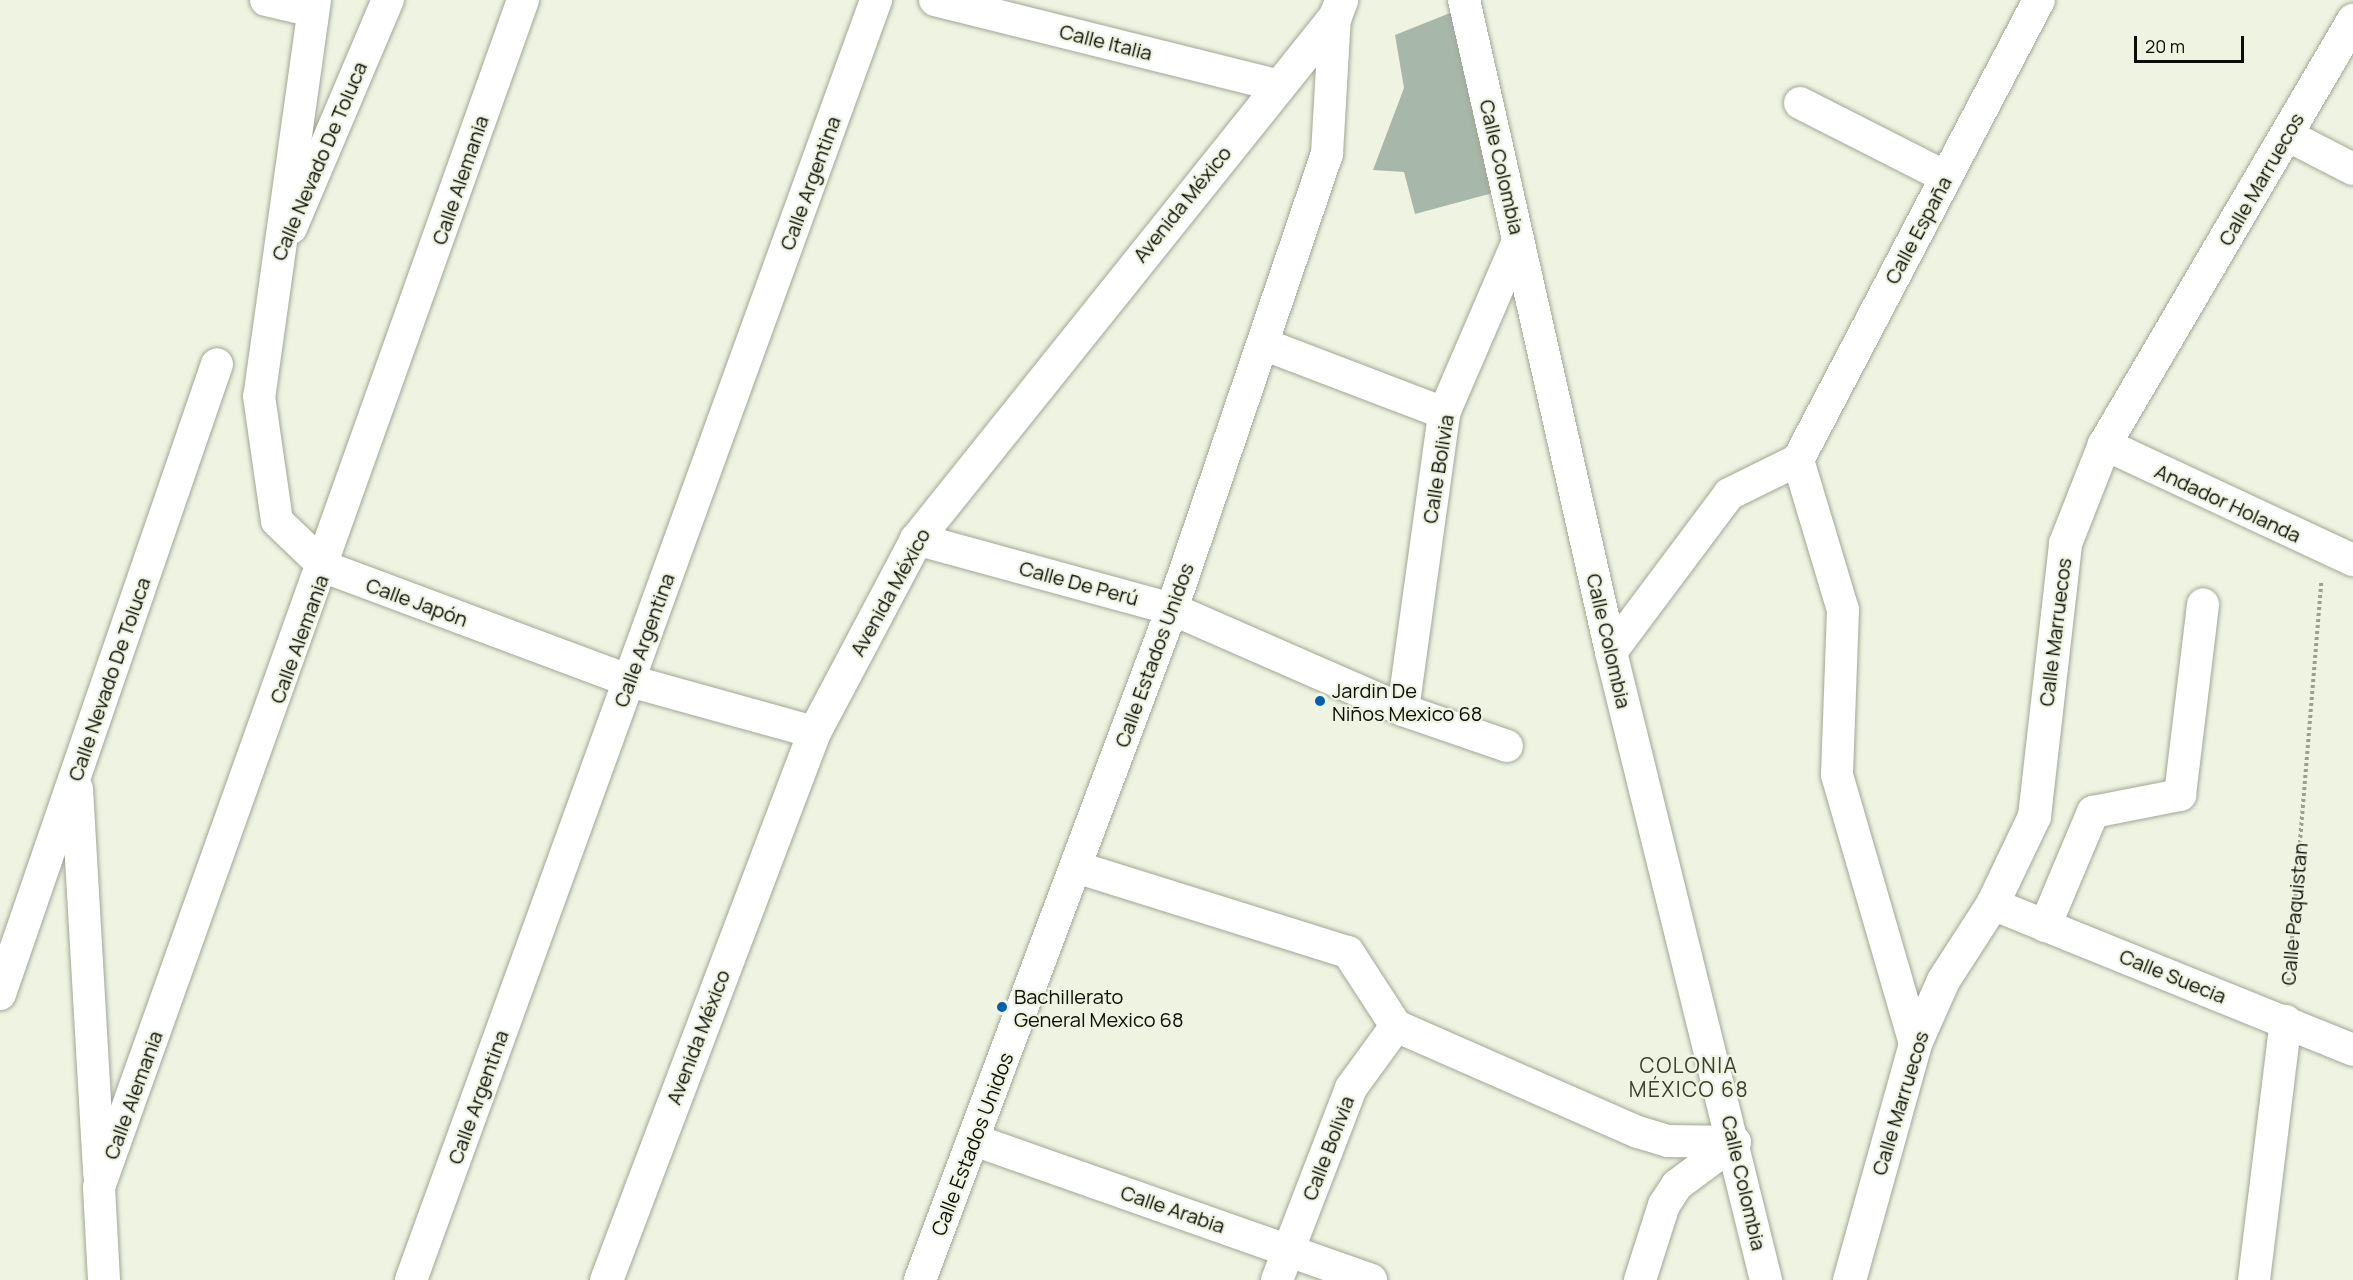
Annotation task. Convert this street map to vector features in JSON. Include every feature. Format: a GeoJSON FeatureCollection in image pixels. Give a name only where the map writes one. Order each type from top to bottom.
{"type":"FeatureCollection","features":[{"type":"Feature","properties":{"kind":"street"},"geometry":{"type":"LineString","coordinates":[[266,0],[314,6]]}},
{"type":"Feature","properties":{"kind":"street","name":"Calle Nevado De Toluca"},"geometry":{"type":"LineString","coordinates":[[273,270],[388,0]]}},
{"type":"Feature","properties":{"kind":"street","name":"Calle Alemania"},"geometry":{"type":"LineString","coordinates":[[104,1280],[99,1187],[325,567],[523,0]]}},
{"type":"Feature","properties":{"kind":"street","name":"Calle Argentina"},"geometry":{"type":"LineString","coordinates":[[411,1280],[876,0]]}},
{"type":"Feature","properties":{"kind":"street","name":"Calle Italia"},"geometry":{"type":"LineString","coordinates":[[935,0],[1277,85]]}},
{"type":"Feature","properties":{"kind":"street","name":"Calle Colombia"},"geometry":{"type":"LineString","coordinates":[[1464,0],[1611,652],[1735,1142],[1766,1280]]}},
{"type":"Feature","properties":{"kind":"street","name":"Calle España"},"geometry":{"type":"LineString","coordinates":[[1798,460],[2038,0]]}},
{"type":"Feature","properties":{"kind":"street","name":"Calle Nevado De Toluca"},"geometry":{"type":"LineString","coordinates":[[273,270],[314,6]]}},
{"type":"Feature","properties":{"kind":"street","name":"Avenida México"},"geometry":{"type":"LineString","coordinates":[[606,1280],[814,732],[916,538],[1338,8]]}},
{"type":"Feature","properties":{"kind":"street","name":"Calle Estados Unidos"},"geometry":{"type":"LineString","coordinates":[[920,1280],[1172,609],[1327,154],[1338,8]]}},
{"type":"Feature","properties":{"kind":"street","name":"Calle Marruecos"},"geometry":{"type":"LineString","coordinates":[[1849,1280],[1915,1043],[1943,980],[1992,904],[2034,816],[2065,543],[2104,444],[2288,135],[2353,20]]}},
{"type":"Feature","properties":{"kind":"street"},"geometry":{"type":"LineString","coordinates":[[1800,103],[1946,177]]}},
{"type":"Feature","properties":{"kind":"street"},"geometry":{"type":"LineString","coordinates":[[2288,135],[2353,169]]}},
{"type":"Feature","properties":{"kind":"street","name":"Calle Bolivia"},"geometry":{"type":"LineString","coordinates":[[1403,710],[1444,413],[1518,241]]}},
{"type":"Feature","properties":{"kind":"street","name":"Calle Japón"},"geometry":{"type":"LineString","coordinates":[[273,270],[259,396],[277,521],[325,567],[630,681],[814,732]]}},
{"type":"Feature","properties":{"kind":"street"},"geometry":{"type":"LineString","coordinates":[[1263,344],[1444,413]]}},
{"type":"Feature","properties":{"kind":"street","name":"Calle Nevado De Toluca"},"geometry":{"type":"LineString","coordinates":[[0,994],[218,364]]}},
{"type":"Feature","properties":{"kind":"street","name":"Andador Holanda"},"geometry":{"type":"LineString","coordinates":[[2104,444],[2353,560]]}},
{"type":"Feature","properties":{"kind":"street"},"geometry":{"type":"LineString","coordinates":[[1611,652],[1728,494],[1798,460],[1843,610],[1838,775],[1915,1043]]}},
{"type":"Feature","properties":{"kind":"street","name":"Calle De Perú"},"geometry":{"type":"LineString","coordinates":[[916,538],[1172,609],[1403,710],[1507,746]]}},
{"type":"Feature","properties":{"kind":"street"},"geometry":{"type":"LineString","coordinates":[[2045,926],[2093,812],[2180,795],[2203,604]]}},
{"type":"Feature","properties":{"kind":"street"},"geometry":{"type":"LineString","coordinates":[[76,774],[99,1187]]}},
{"type":"Feature","properties":{"kind":"street"},"geometry":{"type":"LineString","coordinates":[[1076,867],[1348,952],[1396,1026],[1638,1132],[1668,1141],[1735,1142]]}},
{"type":"Feature","properties":{"kind":"street","name":"Calle Suecia"},"geometry":{"type":"LineString","coordinates":[[1992,904],[2353,1050]]}},
{"type":"Feature","properties":{"kind":"street"},"geometry":{"type":"LineString","coordinates":[[2254,1280],[2286,1021]]}},
{"type":"Feature","properties":{"kind":"street","name":"Calle Bolivia"},"geometry":{"type":"LineString","coordinates":[[1277,1280],[1351,1088],[1396,1026]]}},
{"type":"Feature","properties":{"kind":"street","name":"Calle Arabia"},"geometry":{"type":"LineString","coordinates":[[974,1140],[1289,1249],[1371,1280]]}},
{"type":"Feature","properties":{"kind":"street"},"geometry":{"type":"LineString","coordinates":[[1640,1280],[1664,1205],[1677,1185],[1735,1142]]}},
{"type":"Feature","properties":{"kind":"path","name":"Calle Paquistan"},"geometry":{"type":"LineString","coordinates":[[2286,1021],[2324,548]]}},
{"type":"Feature","properties":{"kind":"building"},"geometry":{"type":"Polygon","coordinates":[[[1455,11],[1504,190],[1415,214],[1404,172],[1373,170],[1404,88],[1395,35],[1455,11]]]}},
{"type":"Feature","properties":{"kind":"place","name":"Jardin De Niños Mexico 68"},"geometry":{"type":"Point","coordinates":[1320,701]}},
{"type":"Feature","properties":{"kind":"place","name":"Bachillerato General Mexico 68"},"geometry":{"type":"Point","coordinates":[1002,1007]}},
{"type":"Feature","properties":{"kind":"district","name":"COLONIA MÉXICO 68"},"geometry":{"type":"Point","coordinates":[1689,1077]}}]}
